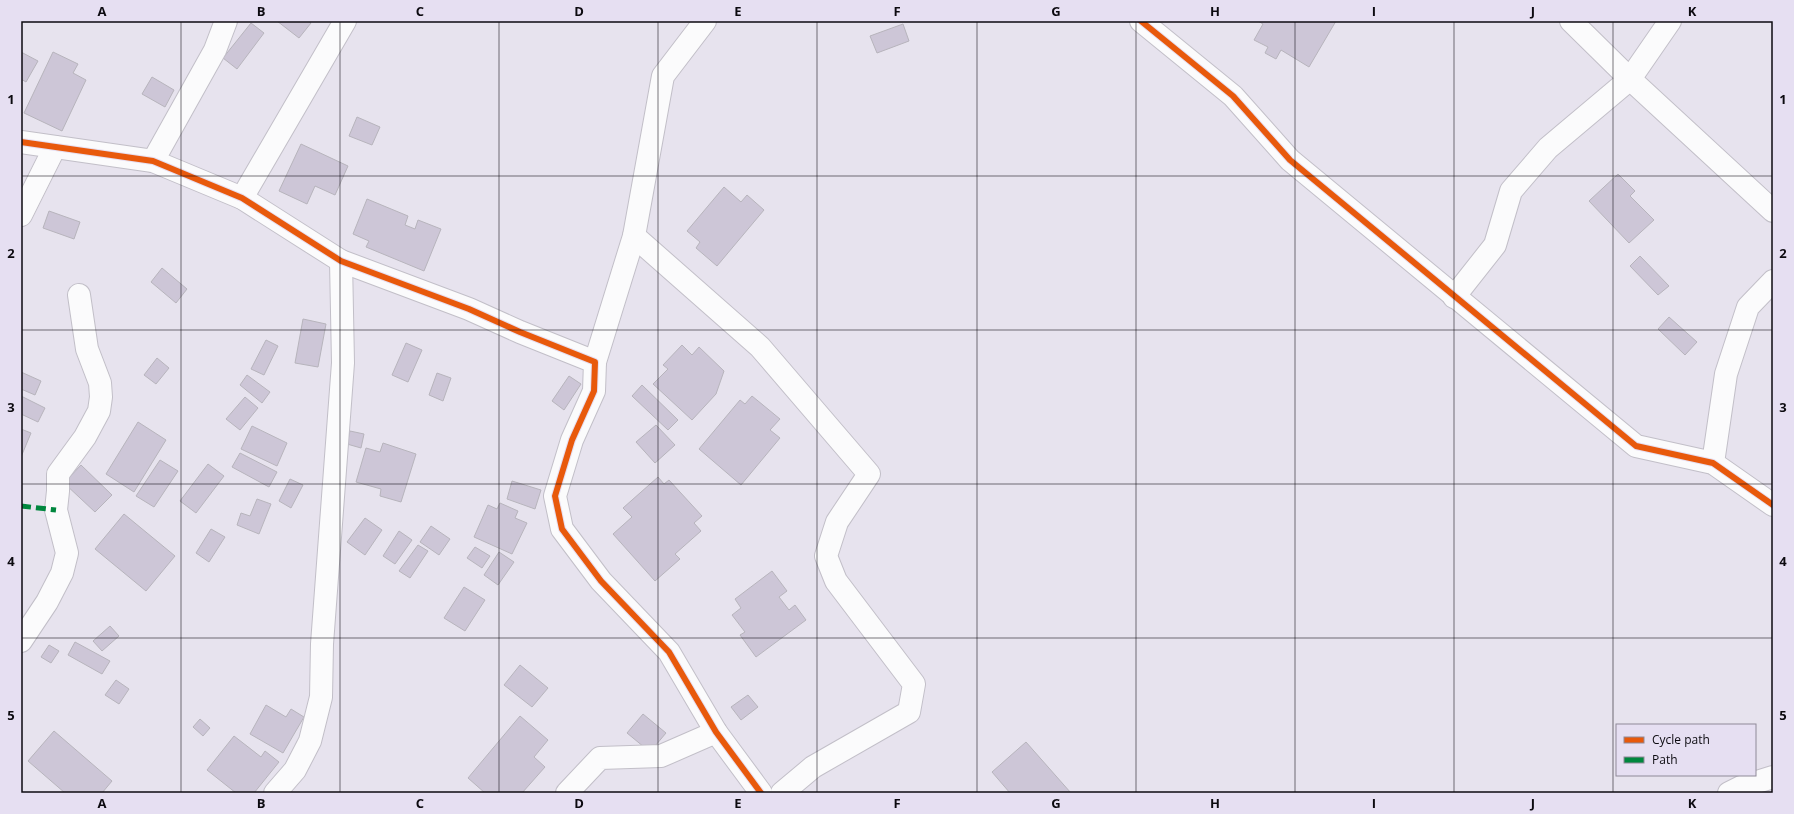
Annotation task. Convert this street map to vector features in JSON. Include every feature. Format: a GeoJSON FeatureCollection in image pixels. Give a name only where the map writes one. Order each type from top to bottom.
{"type":"FeatureCollection","features":[{"type":"Feature","properties":{"kind":"street"},"geometry":{"type":"LineString","coordinates":[[152,161],[215,50],[226,21]]}},
{"type":"Feature","properties":{"kind":"street"},"geometry":{"type":"LineString","coordinates":[[242,198],[345,21]]}},
{"type":"Feature","properties":{"kind":"street"},"geometry":{"type":"LineString","coordinates":[[705,21],[663,76],[634,236],[595,362],[594,391],[572,440],[555,496],[562,529],[601,581],[669,652],[716,732],[761,793]]}},
{"type":"Feature","properties":{"kind":"street"},"geometry":{"type":"LineString","coordinates":[[1141,21],[1233,96],[1290,160],[1636,446],[1713,464],[1773,505]]}},
{"type":"Feature","properties":{"kind":"street"},"geometry":{"type":"LineString","coordinates":[[1571,21],[1630,79],[1773,210]]}},
{"type":"Feature","properties":{"kind":"street"},"geometry":{"type":"LineString","coordinates":[[1454,297],[1495,245],[1511,191],[1548,148],[1630,79],[1670,21]]}},
{"type":"Feature","properties":{"kind":"street"},"geometry":{"type":"LineString","coordinates":[[21,142],[152,161],[242,198],[341,262],[468,309],[595,362]]}},
{"type":"Feature","properties":{"kind":"street"},"geometry":{"type":"LineString","coordinates":[[21,215],[55,147]]}},
{"type":"Feature","properties":{"kind":"street"},"geometry":{"type":"LineString","coordinates":[[634,236],[760,347],[869,474],[836,522],[826,556],[836,581],[914,684],[909,712],[813,766],[782,793]]}},
{"type":"Feature","properties":{"kind":"street"},"geometry":{"type":"LineString","coordinates":[[274,793],[295,770],[310,741],[321,697],[322,644],[343,363],[341,262]]}},
{"type":"Feature","properties":{"kind":"street"},"geometry":{"type":"LineString","coordinates":[[1713,464],[1726,374],[1743,322],[1748,307],[1773,281]]}},
{"type":"Feature","properties":{"kind":"street"},"geometry":{"type":"LineString","coordinates":[[21,641],[47,602],[62,573],[67,553],[56,510],[58,474],[85,437],[99,411],[101,397],[100,383],[87,349],[79,295]]}},
{"type":"Feature","properties":{"kind":"street"},"geometry":{"type":"LineString","coordinates":[[567,793],[600,758],[661,756],[716,732]]}},
{"type":"Feature","properties":{"kind":"street"},"geometry":{"type":"LineString","coordinates":[[1729,793],[1741,787],[1773,777]]}},
{"type":"Feature","properties":{"kind":"building"},"geometry":{"type":"Polygon","coordinates":[[[277,21],[308,21],[311,23],[299,38],[277,21]]]}},
{"type":"Feature","properties":{"kind":"building"},"geometry":{"type":"Polygon","coordinates":[[[1258,21],[1336,21],[1309,67],[1281,50],[1276,59],[1265,53],[1268,47],[1254,40],[1263,24],[1258,21]]]}},
{"type":"Feature","properties":{"kind":"building"},"geometry":{"type":"Polygon","coordinates":[[[251,23],[264,33],[237,69],[223,58],[251,23]]]}},
{"type":"Feature","properties":{"kind":"building"},"geometry":{"type":"Polygon","coordinates":[[[903,24],[909,41],[877,53],[870,36],[903,24]]]}},
{"type":"Feature","properties":{"kind":"building"},"geometry":{"type":"Polygon","coordinates":[[[21,52],[38,61],[26,82],[21,79],[21,52]]]}},
{"type":"Feature","properties":{"kind":"building"},"geometry":{"type":"Polygon","coordinates":[[[53,52],[78,64],[73,73],[86,80],[62,131],[24,113],[53,52]]]}},
{"type":"Feature","properties":{"kind":"building"},"geometry":{"type":"Polygon","coordinates":[[[152,77],[174,90],[165,107],[142,94],[152,77]]]}},
{"type":"Feature","properties":{"kind":"building"},"geometry":{"type":"Polygon","coordinates":[[[357,117],[380,127],[372,145],[349,136],[357,117]]]}},
{"type":"Feature","properties":{"kind":"building"},"geometry":{"type":"Polygon","coordinates":[[[301,144],[348,166],[335,195],[315,186],[307,204],[279,191],[301,144]]]}},
{"type":"Feature","properties":{"kind":"building"},"geometry":{"type":"Polygon","coordinates":[[[1618,174],[1635,191],[1630,196],[1654,220],[1629,243],[1589,201],[1618,174]]]}},
{"type":"Feature","properties":{"kind":"building"},"geometry":{"type":"Polygon","coordinates":[[[724,187],[741,202],[747,195],[764,210],[717,266],[696,248],[700,242],[687,231],[724,187]]]}},
{"type":"Feature","properties":{"kind":"building"},"geometry":{"type":"Polygon","coordinates":[[[367,199],[408,216],[405,225],[415,229],[418,220],[441,229],[424,271],[366,247],[369,241],[353,234],[367,199]]]}},
{"type":"Feature","properties":{"kind":"building"},"geometry":{"type":"Polygon","coordinates":[[[49,211],[80,222],[74,239],[43,228],[49,211]]]}},
{"type":"Feature","properties":{"kind":"building"},"geometry":{"type":"Polygon","coordinates":[[[1640,256],[1669,286],[1658,295],[1630,266],[1640,256]]]}},
{"type":"Feature","properties":{"kind":"building"},"geometry":{"type":"Polygon","coordinates":[[[162,268],[187,289],[176,303],[151,282],[162,268]]]}},
{"type":"Feature","properties":{"kind":"building"},"geometry":{"type":"Polygon","coordinates":[[[1669,317],[1697,342],[1685,355],[1658,329],[1669,317]]]}},
{"type":"Feature","properties":{"kind":"building"},"geometry":{"type":"Polygon","coordinates":[[[303,319],[326,324],[318,367],[295,363],[303,319]]]}},
{"type":"Feature","properties":{"kind":"building"},"geometry":{"type":"Polygon","coordinates":[[[266,340],[278,346],[264,375],[251,369],[266,340]]]}},
{"type":"Feature","properties":{"kind":"building"},"geometry":{"type":"Polygon","coordinates":[[[406,343],[422,350],[408,382],[392,375],[406,343]]]}},
{"type":"Feature","properties":{"kind":"building"},"geometry":{"type":"Polygon","coordinates":[[[682,345],[692,355],[699,347],[724,371],[716,394],[692,420],[653,384],[668,369],[663,365],[682,345]]]}},
{"type":"Feature","properties":{"kind":"building"},"geometry":{"type":"Polygon","coordinates":[[[157,358],[169,368],[156,384],[144,375],[157,358]]]}},
{"type":"Feature","properties":{"kind":"building"},"geometry":{"type":"Polygon","coordinates":[[[21,372],[41,381],[35,395],[21,389],[21,372]]]}},
{"type":"Feature","properties":{"kind":"building"},"geometry":{"type":"Polygon","coordinates":[[[437,373],[451,378],[443,401],[429,395],[437,373]]]}},
{"type":"Feature","properties":{"kind":"building"},"geometry":{"type":"Polygon","coordinates":[[[247,375],[270,392],[262,403],[240,385],[247,375]]]}},
{"type":"Feature","properties":{"kind":"building"},"geometry":{"type":"Polygon","coordinates":[[[569,376],[581,384],[564,410],[552,401],[569,376]]]}},
{"type":"Feature","properties":{"kind":"building"},"geometry":{"type":"Polygon","coordinates":[[[642,385],[678,420],[668,430],[632,396],[642,385]]]}},
{"type":"Feature","properties":{"kind":"building"},"geometry":{"type":"Polygon","coordinates":[[[21,396],[45,408],[38,422],[21,414],[21,396]]]}},
{"type":"Feature","properties":{"kind":"building"},"geometry":{"type":"Polygon","coordinates":[[[752,396],[780,419],[770,430],[780,438],[741,485],[699,449],[740,400],[745,404],[752,396]]]}},
{"type":"Feature","properties":{"kind":"building"},"geometry":{"type":"Polygon","coordinates":[[[245,397],[258,408],[240,430],[226,419],[245,397]]]}},
{"type":"Feature","properties":{"kind":"building"},"geometry":{"type":"Polygon","coordinates":[[[138,422],[166,440],[134,492],[106,474],[138,422]]]}},
{"type":"Feature","properties":{"kind":"building"},"geometry":{"type":"Polygon","coordinates":[[[656,425],[675,445],[655,463],[636,442],[656,425]]]}},
{"type":"Feature","properties":{"kind":"building"},"geometry":{"type":"Polygon","coordinates":[[[252,426],[287,443],[277,466],[241,449],[252,426]]]}},
{"type":"Feature","properties":{"kind":"building"},"geometry":{"type":"Polygon","coordinates":[[[21,429],[31,433],[21,457],[21,429]]]}},
{"type":"Feature","properties":{"kind":"building"},"geometry":{"type":"Polygon","coordinates":[[[350,431],[364,434],[361,448],[347,444],[350,431]]]}},
{"type":"Feature","properties":{"kind":"building"},"geometry":{"type":"Polygon","coordinates":[[[383,443],[416,454],[401,502],[380,496],[381,489],[356,482],[366,448],[380,452],[383,443]]]}},
{"type":"Feature","properties":{"kind":"building"},"geometry":{"type":"Polygon","coordinates":[[[240,453],[277,472],[269,487],[232,467],[240,453]]]}},
{"type":"Feature","properties":{"kind":"building"},"geometry":{"type":"Polygon","coordinates":[[[160,460],[178,471],[154,507],[136,496],[160,460]]]}},
{"type":"Feature","properties":{"kind":"building"},"geometry":{"type":"Polygon","coordinates":[[[208,464],[224,476],[196,513],[180,501],[208,464]]]}},
{"type":"Feature","properties":{"kind":"building"},"geometry":{"type":"Polygon","coordinates":[[[81,465],[112,495],[95,512],[64,483],[81,465]]]}},
{"type":"Feature","properties":{"kind":"building"},"geometry":{"type":"Polygon","coordinates":[[[658,477],[664,484],[669,480],[702,516],[694,523],[701,531],[675,554],[680,559],[655,581],[613,534],[632,517],[623,508],[658,477]]]}},
{"type":"Feature","properties":{"kind":"building"},"geometry":{"type":"Polygon","coordinates":[[[290,479],[303,485],[291,508],[279,501],[290,479]]]}},
{"type":"Feature","properties":{"kind":"building"},"geometry":{"type":"Polygon","coordinates":[[[512,481],[541,490],[535,509],[507,499],[512,481]]]}},
{"type":"Feature","properties":{"kind":"building"},"geometry":{"type":"Polygon","coordinates":[[[257,499],[271,504],[259,534],[237,525],[241,513],[250,516],[257,499]]]}},
{"type":"Feature","properties":{"kind":"building"},"geometry":{"type":"Polygon","coordinates":[[[500,503],[518,511],[515,518],[527,523],[512,554],[474,537],[488,505],[497,509],[500,503]]]}},
{"type":"Feature","properties":{"kind":"building"},"geometry":{"type":"Polygon","coordinates":[[[124,514],[175,556],[146,591],[95,549],[124,514]]]}},
{"type":"Feature","properties":{"kind":"building"},"geometry":{"type":"Polygon","coordinates":[[[365,518],[382,530],[365,555],[347,542],[365,518]]]}},
{"type":"Feature","properties":{"kind":"building"},"geometry":{"type":"Polygon","coordinates":[[[431,526],[450,539],[439,555],[420,542],[431,526]]]}},
{"type":"Feature","properties":{"kind":"building"},"geometry":{"type":"Polygon","coordinates":[[[211,529],[225,537],[209,562],[196,553],[211,529]]]}},
{"type":"Feature","properties":{"kind":"building"},"geometry":{"type":"Polygon","coordinates":[[[399,531],[412,540],[395,564],[383,556],[399,531]]]}},
{"type":"Feature","properties":{"kind":"building"},"geometry":{"type":"Polygon","coordinates":[[[418,545],[428,551],[410,578],[399,571],[418,545]]]}},
{"type":"Feature","properties":{"kind":"building"},"geometry":{"type":"Polygon","coordinates":[[[475,547],[490,556],[482,568],[467,558],[475,547]]]}},
{"type":"Feature","properties":{"kind":"building"},"geometry":{"type":"Polygon","coordinates":[[[499,552],[514,562],[498,585],[484,575],[499,552]]]}},
{"type":"Feature","properties":{"kind":"building"},"geometry":{"type":"Polygon","coordinates":[[[772,571],[787,591],[779,597],[789,610],[795,605],[806,620],[756,657],[740,635],[745,632],[732,615],[741,608],[735,599],[772,571]]]}},
{"type":"Feature","properties":{"kind":"building"},"geometry":{"type":"Polygon","coordinates":[[[464,587],[485,600],[465,631],[444,618],[464,587]]]}},
{"type":"Feature","properties":{"kind":"building"},"geometry":{"type":"Polygon","coordinates":[[[110,626],[119,636],[102,651],[93,641],[110,626]]]}},
{"type":"Feature","properties":{"kind":"building"},"geometry":{"type":"Polygon","coordinates":[[[75,642],[110,661],[102,674],[68,655],[75,642]]]}},
{"type":"Feature","properties":{"kind":"building"},"geometry":{"type":"Polygon","coordinates":[[[49,645],[59,651],[51,663],[41,657],[49,645]]]}},
{"type":"Feature","properties":{"kind":"building"},"geometry":{"type":"Polygon","coordinates":[[[520,665],[548,688],[532,707],[504,685],[520,665]]]}},
{"type":"Feature","properties":{"kind":"building"},"geometry":{"type":"Polygon","coordinates":[[[116,680],[129,689],[119,704],[105,695],[116,680]]]}},
{"type":"Feature","properties":{"kind":"building"},"geometry":{"type":"Polygon","coordinates":[[[748,695],[758,707],[741,720],[731,707],[748,695]]]}},
{"type":"Feature","properties":{"kind":"building"},"geometry":{"type":"Polygon","coordinates":[[[266,705],[286,717],[291,709],[304,717],[283,753],[250,734],[266,705]]]}},
{"type":"Feature","properties":{"kind":"building"},"geometry":{"type":"Polygon","coordinates":[[[643,714],[666,733],[650,752],[627,733],[643,714]]]}},
{"type":"Feature","properties":{"kind":"building"},"geometry":{"type":"Polygon","coordinates":[[[520,716],[548,740],[534,757],[545,767],[522,793],[485,793],[468,778],[520,716]]]}},
{"type":"Feature","properties":{"kind":"building"},"geometry":{"type":"Polygon","coordinates":[[[200,719],[210,728],[203,736],[193,727],[200,719]]]}},
{"type":"Feature","properties":{"kind":"building"},"geometry":{"type":"Polygon","coordinates":[[[54,731],[112,781],[102,793],[65,793],[28,761],[54,731]]]}},
{"type":"Feature","properties":{"kind":"building"},"geometry":{"type":"Polygon","coordinates":[[[234,736],[261,757],[265,751],[279,762],[254,793],[236,793],[207,770],[234,736]]]}},
{"type":"Feature","properties":{"kind":"building"},"geometry":{"type":"Polygon","coordinates":[[[1026,742],[1071,793],[1010,793],[992,772],[1026,742]]]}},
{"type":"Feature","properties":{"kind":"marked path"},"geometry":{"type":"LineString","coordinates":[[21,506],[56,510]]}},
{"type":"Feature","properties":{"kind":"cycle path"},"geometry":{"type":"LineString","coordinates":[[1141,21],[1233,96],[1290,160],[1636,446],[1713,463],[1773,505]]}},
{"type":"Feature","properties":{"kind":"cycle path"},"geometry":{"type":"LineString","coordinates":[[21,142],[153,161],[242,198],[341,261],[469,309],[520,332],[595,362],[594,391],[572,440],[555,496],[562,529],[601,581],[669,652],[716,732],[761,793]]}}]}
